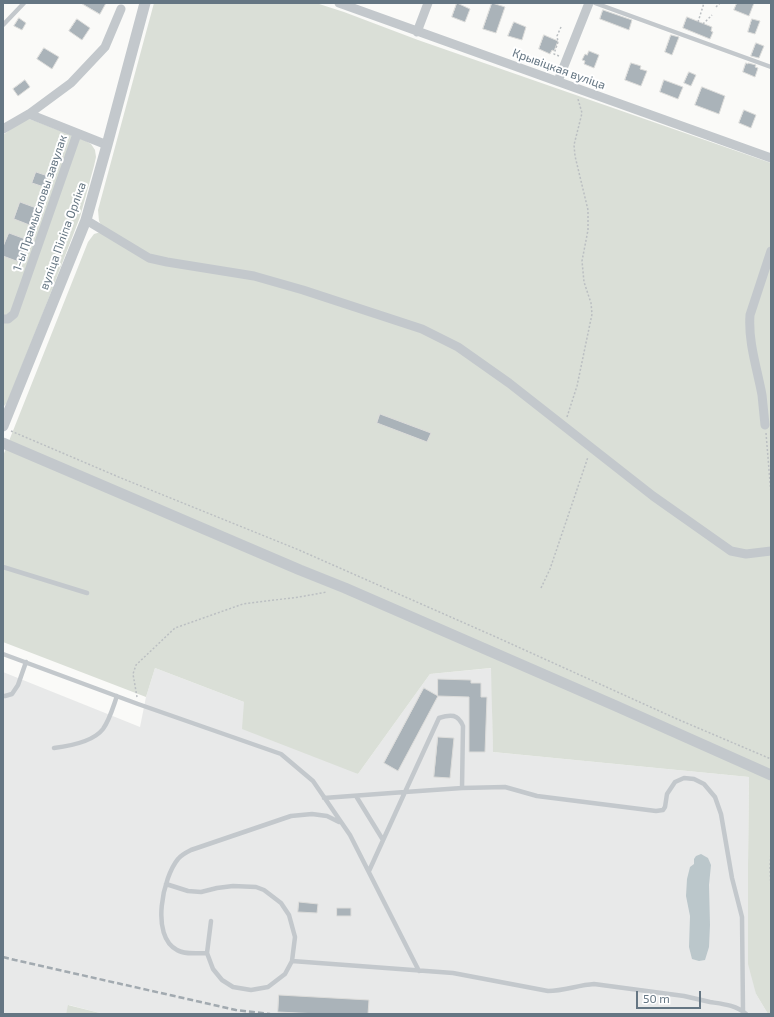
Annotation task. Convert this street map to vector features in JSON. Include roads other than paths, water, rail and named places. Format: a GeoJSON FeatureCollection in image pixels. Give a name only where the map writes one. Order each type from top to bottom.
{"type":"FeatureCollection","features":[{"type":"Feature","properties":{"kind":"street","name":"вуліца Піліпа Орліка"},"geometry":{"type":"LineString","coordinates":[[6,428],[86,220],[145,3]]}},
{"type":"Feature","properties":{"kind":"street"},"geometry":{"type":"LineString","coordinates":[[417,32],[428,3]]}},
{"type":"Feature","properties":{"kind":"street"},"geometry":{"type":"LineString","coordinates":[[558,81],[589,3]]}},
{"type":"Feature","properties":{"kind":"street","name":"Крывіцкая вуліца"},"geometry":{"type":"LineString","coordinates":[[344,4],[417,32],[771,158]]}},
{"type":"Feature","properties":{"kind":"street"},"geometry":{"type":"LineString","coordinates":[[3,128],[29,114],[71,83],[105,47],[121,9]]}},
{"type":"Feature","properties":{"kind":"street"},"geometry":{"type":"LineString","coordinates":[[29,114],[107,145]]}},
{"type":"Feature","properties":{"kind":"street","name":"1-ы Прамысловы завулак"},"geometry":{"type":"LineString","coordinates":[[3,319],[14,314],[78,134]]}},
{"type":"Feature","properties":{"kind":"street"},"geometry":{"type":"LineString","coordinates":[[86,220],[149,258],[254,276],[422,329],[458,347],[509,383],[653,496],[731,551],[746,554],[771,551]]}},
{"type":"Feature","properties":{"kind":"street"},"geometry":{"type":"LineString","coordinates":[[765,425],[762,396],[749,326],[750,316],[771,250]]}},
{"type":"Feature","properties":{"kind":"street"},"geometry":{"type":"LineString","coordinates":[[3,443],[345,588],[771,775]]}},
{"type":"Feature","properties":{"kind":"lane"},"geometry":{"type":"LineString","coordinates":[[3,25],[24,3]]}},
{"type":"Feature","properties":{"kind":"lane"},"geometry":{"type":"LineString","coordinates":[[595,3],[771,67]]}},
{"type":"Feature","properties":{"kind":"lane"},"geometry":{"type":"LineString","coordinates":[[3,567],[87,593]]}},
{"type":"Feature","properties":{"kind":"lane"},"geometry":{"type":"LineString","coordinates":[[3,654],[138,704],[281,754],[313,781],[350,836],[419,970]]}},
{"type":"Feature","properties":{"kind":"lane"},"geometry":{"type":"LineString","coordinates":[[3,696],[12,694],[18,685],[26,662]]}},
{"type":"Feature","properties":{"kind":"lane"},"geometry":{"type":"LineString","coordinates":[[54,748],[82,742],[103,730],[117,696]]}},
{"type":"Feature","properties":{"kind":"lane"},"geometry":{"type":"LineString","coordinates":[[368,871],[439,718],[445,716],[454,716],[460,719],[463,726],[462,788]]}},
{"type":"Feature","properties":{"kind":"lane"},"geometry":{"type":"LineString","coordinates":[[324,798],[462,788],[505,787],[537,796],[656,811],[663,810],[665,807],[667,794],[675,782],[684,778],[694,779],[704,784],[715,797],[721,814],[732,878],[742,917],[744,1013]]}},
{"type":"Feature","properties":{"kind":"lane"},"geometry":{"type":"LineString","coordinates":[[356,796],[383,840]]}},
{"type":"Feature","properties":{"kind":"lane"},"geometry":{"type":"LineString","coordinates":[[207,953],[178,951],[170,945],[164,934],[162,903],[164,892],[172,869],[179,858],[191,850],[291,816],[312,814],[327,816],[341,822]]}},
{"type":"Feature","properties":{"kind":"lane"},"geometry":{"type":"LineString","coordinates":[[166,884],[188,891],[201,892],[233,886],[256,887],[264,890],[281,903],[289,915],[295,937],[292,961],[284,974],[268,987],[251,990],[233,987],[222,980],[213,968],[207,953],[211,921]]}},
{"type":"Feature","properties":{"kind":"lane"},"geometry":{"type":"LineString","coordinates":[[292,961],[453,973],[548,991],[557,991],[594,984],[684,996],[732,1006],[744,1013]]}},
{"type":"Feature","properties":{"kind":"railway"},"geometry":{"type":"LineString","coordinates":[[3,957],[236,1010],[270,1014]]}}]}
